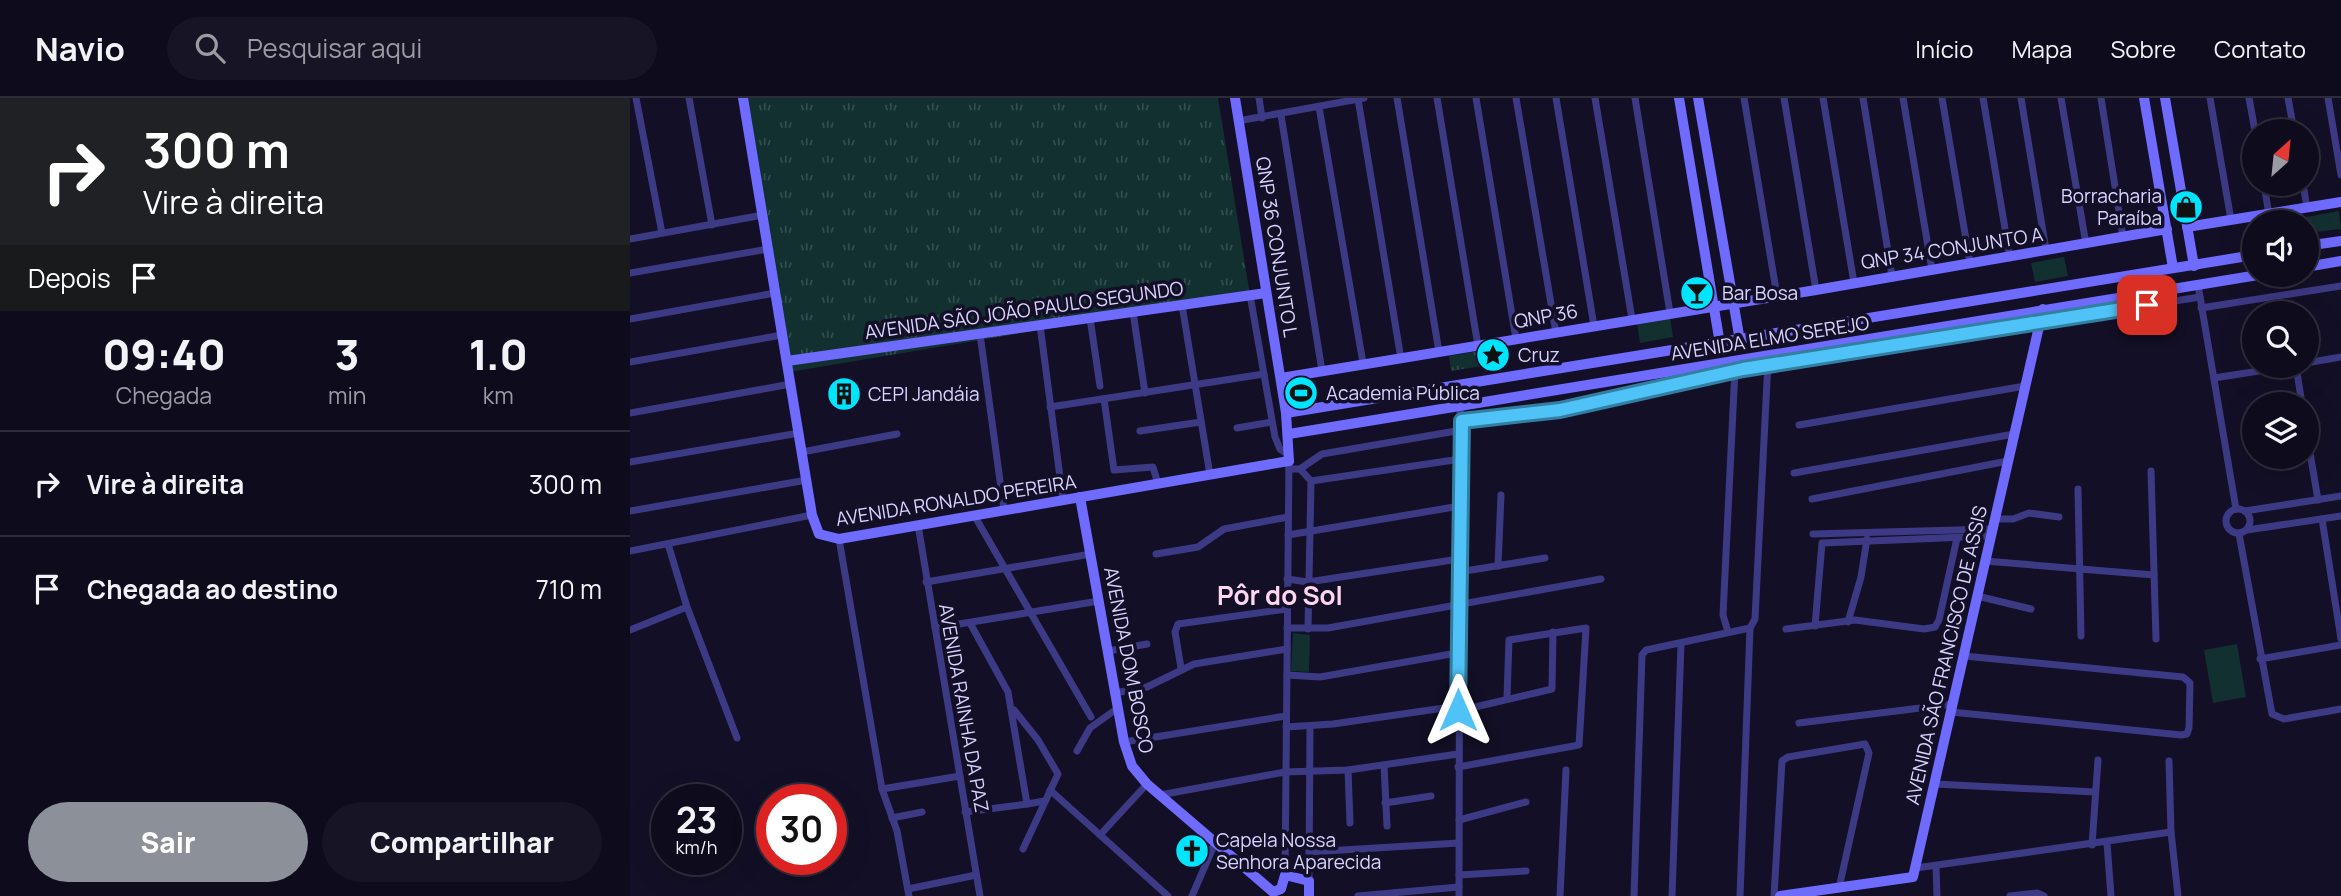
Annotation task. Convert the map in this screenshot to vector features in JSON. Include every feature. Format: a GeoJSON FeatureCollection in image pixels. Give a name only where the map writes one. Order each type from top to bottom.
{"type":"FeatureCollection","features":[{"type":"Feature","properties":{"kind":"street"},"geometry":{"type":"LineString","coordinates":[[636,98],[662,233]]}},
{"type":"Feature","properties":{"kind":"street"},"geometry":{"type":"LineString","coordinates":[[689,98],[712,225]]}},
{"type":"Feature","properties":{"kind":"street","name":"AVENIDA RONALDO PEREIRA"},"geometry":{"type":"LineString","coordinates":[[743,98],[812,515],[819,534],[839,538],[1289,462]]}},
{"type":"Feature","properties":{"kind":"street","name":"QNP 36 CONJUNTO L"},"geometry":{"type":"LineString","coordinates":[[1235,98],[1281,378],[1289,434],[1289,462]]}},
{"type":"Feature","properties":{"kind":"street"},"geometry":{"type":"LineString","coordinates":[[1259,98],[1262,118]]}},
{"type":"Feature","properties":{"kind":"street"},"geometry":{"type":"LineString","coordinates":[[1397,98],[1439,352]]}},
{"type":"Feature","properties":{"kind":"street"},"geometry":{"type":"LineString","coordinates":[[1437,98],[1478,346]]}},
{"type":"Feature","properties":{"kind":"street"},"geometry":{"type":"LineString","coordinates":[[1476,98],[1516,339]]}},
{"type":"Feature","properties":{"kind":"street"},"geometry":{"type":"LineString","coordinates":[[1516,98],[1556,333]]}},
{"type":"Feature","properties":{"kind":"street"},"geometry":{"type":"LineString","coordinates":[[1556,98],[1594,326]]}},
{"type":"Feature","properties":{"kind":"street"},"geometry":{"type":"LineString","coordinates":[[1595,98],[1632,319]]}},
{"type":"Feature","properties":{"kind":"street"},"geometry":{"type":"LineString","coordinates":[[1635,98],[1671,313]]}},
{"type":"Feature","properties":{"kind":"street"},"geometry":{"type":"LineString","coordinates":[[1679,98],[1720,344]]}},
{"type":"Feature","properties":{"kind":"street"},"geometry":{"type":"LineString","coordinates":[[1698,98],[1740,341]]}},
{"type":"Feature","properties":{"kind":"street"},"geometry":{"type":"LineString","coordinates":[[1744,98],[1777,296]]}},
{"type":"Feature","properties":{"kind":"street"},"geometry":{"type":"LineString","coordinates":[[1784,98],[1816,290]]}},
{"type":"Feature","properties":{"kind":"street"},"geometry":{"type":"LineString","coordinates":[[1823,98],[1854,282]]}},
{"type":"Feature","properties":{"kind":"street"},"geometry":{"type":"LineString","coordinates":[[1863,98],[1892,276]]}},
{"type":"Feature","properties":{"kind":"street"},"geometry":{"type":"LineString","coordinates":[[1903,98],[1932,270]]}},
{"type":"Feature","properties":{"kind":"street"},"geometry":{"type":"LineString","coordinates":[[1942,98],[1970,263]]}},
{"type":"Feature","properties":{"kind":"street"},"geometry":{"type":"LineString","coordinates":[[1983,98],[2010,258]]}},
{"type":"Feature","properties":{"kind":"street"},"geometry":{"type":"LineString","coordinates":[[2021,98],[2046,250]]}},
{"type":"Feature","properties":{"kind":"street"},"geometry":{"type":"LineString","coordinates":[[2061,98],[2086,244]]}},
{"type":"Feature","properties":{"kind":"street"},"geometry":{"type":"LineString","coordinates":[[2101,98],[2123,237]]}},
{"type":"Feature","properties":{"kind":"street"},"geometry":{"type":"LineString","coordinates":[[2165,98],[2194,265]]}},
{"type":"Feature","properties":{"kind":"street"},"geometry":{"type":"LineString","coordinates":[[2210,98],[2231,220]]}},
{"type":"Feature","properties":{"kind":"street"},"geometry":{"type":"LineString","coordinates":[[2249,98],[2253,119]]}},
{"type":"Feature","properties":{"kind":"street"},"geometry":{"type":"LineString","coordinates":[[2288,98],[2292,119]]}},
{"type":"Feature","properties":{"kind":"street"},"geometry":{"type":"LineString","coordinates":[[2328,98],[2341,175]]}},
{"type":"Feature","properties":{"kind":"street"},"geometry":{"type":"LineString","coordinates":[[1238,121],[1361,99],[1401,359]]}},
{"type":"Feature","properties":{"kind":"street"},"geometry":{"type":"LineString","coordinates":[[2146,100],[2173,268]]}},
{"type":"Feature","properties":{"kind":"street"},"geometry":{"type":"LineString","coordinates":[[1319,107],[1363,363]]}},
{"type":"Feature","properties":{"kind":"street"},"geometry":{"type":"LineString","coordinates":[[1281,115],[1322,371]]}},
{"type":"Feature","properties":{"kind":"street"},"geometry":{"type":"LineString","coordinates":[[1686,142],[1696,144],[1705,139]]}},
{"type":"Feature","properties":{"kind":"street"},"geometry":{"type":"LineString","coordinates":[[1689,157],[1698,152],[1708,155]]}},
{"type":"Feature","properties":{"kind":"street"},"geometry":{"type":"LineString","coordinates":[[2305,196],[2307,208]]}},
{"type":"Feature","properties":{"kind":"street"},"geometry":{"type":"LineString","coordinates":[[2296,210],[2341,202]]}},
{"type":"Feature","properties":{"kind":"street"},"geometry":{"type":"LineString","coordinates":[[630,239],[762,215]]}},
{"type":"Feature","properties":{"kind":"street"},"geometry":{"type":"LineString","coordinates":[[2187,227],[2242,219]]}},
{"type":"Feature","properties":{"kind":"street","name":"QNP 34 CONJUNTO A"},"geometry":{"type":"LineString","coordinates":[[1735,302],[2010,258],[2168,229]]}},
{"type":"Feature","properties":{"kind":"street"},"geometry":{"type":"LineString","coordinates":[[2319,244],[2341,241]]}},
{"type":"Feature","properties":{"kind":"street"},"geometry":{"type":"LineString","coordinates":[[630,273],[768,248]]}},
{"type":"Feature","properties":{"kind":"street","name":"AVENIDA ELMO SEREJO"},"geometry":{"type":"LineString","coordinates":[[1286,413],[2242,257]]}},
{"type":"Feature","properties":{"kind":"street"},"geometry":{"type":"LineString","coordinates":[[2319,265],[2341,261]]}},
{"type":"Feature","properties":{"kind":"street","name":"AVENIDA ELMO SEREJO"},"geometry":{"type":"LineString","coordinates":[[1289,434],[1768,361],[2043,309],[2242,278]]}},
{"type":"Feature","properties":{"kind":"street"},"geometry":{"type":"LineString","coordinates":[[2198,285],[2236,509]]}},
{"type":"Feature","properties":{"kind":"street"},"geometry":{"type":"LineString","coordinates":[[2201,308],[2341,286]]}},
{"type":"Feature","properties":{"kind":"street"},"geometry":{"type":"LineString","coordinates":[[630,319],[775,293]]}},
{"type":"Feature","properties":{"kind":"street","name":"AVENIDA SÃO JOÃO PAULO SEGUNDO"},"geometry":{"type":"LineString","coordinates":[[787,361],[1266,293]]}},
{"type":"Feature","properties":{"kind":"street"},"geometry":{"type":"LineString","coordinates":[[1250,295],[1272,422],[1280,449],[1289,462],[1311,481],[1308,629]]}},
{"type":"Feature","properties":{"kind":"street"},"geometry":{"type":"LineString","coordinates":[[1740,896],[1750,628],[1755,619],[1768,361],[2039,325],[2200,297]]}},
{"type":"Feature","properties":{"kind":"street"},"geometry":{"type":"LineString","coordinates":[[1981,301],[1976,312],[1982,321]]}},
{"type":"Feature","properties":{"kind":"street","name":"QNP 36"},"geometry":{"type":"LineString","coordinates":[[1281,378],[1735,302]]}},
{"type":"Feature","properties":{"kind":"street"},"geometry":{"type":"LineString","coordinates":[[1962,303],[1969,314],[1965,323]]}},
{"type":"Feature","properties":{"kind":"street"},"geometry":{"type":"LineString","coordinates":[[1182,305],[1210,475]]}},
{"type":"Feature","properties":{"kind":"street","name":"AVENIDA SÃO FRANCISCO DE ASSIS"},"geometry":{"type":"LineString","coordinates":[[1916,868],[2043,309]]}},
{"type":"Feature","properties":{"kind":"street"},"geometry":{"type":"LineString","coordinates":[[1133,312],[1145,393]]}},
{"type":"Feature","properties":{"kind":"street"},"geometry":{"type":"LineString","coordinates":[[1090,318],[1100,386]]}},
{"type":"Feature","properties":{"kind":"street"},"geometry":{"type":"LineString","coordinates":[[1040,325],[1063,500]]}},
{"type":"Feature","properties":{"kind":"street"},"geometry":{"type":"LineString","coordinates":[[980,334],[1004,510]]}},
{"type":"Feature","properties":{"kind":"street"},"geometry":{"type":"LineString","coordinates":[[630,362],[782,335]]}},
{"type":"Feature","properties":{"kind":"street"},"geometry":{"type":"LineString","coordinates":[[2319,361],[2341,357]]}},
{"type":"Feature","properties":{"kind":"street"},"geometry":{"type":"LineString","coordinates":[[1462,421],[1504,414],[1560,410],[1735,366],[1723,615],[1728,632]]}},
{"type":"Feature","properties":{"kind":"street"},"geometry":{"type":"LineString","coordinates":[[1050,407],[1264,374]]}},
{"type":"Feature","properties":{"kind":"street"},"geometry":{"type":"LineString","coordinates":[[2214,378],[2242,374]]}},
{"type":"Feature","properties":{"kind":"street"},"geometry":{"type":"LineString","coordinates":[[1504,414],[1506,400],[1503,389],[1506,379]]}},
{"type":"Feature","properties":{"kind":"street"},"geometry":{"type":"LineString","coordinates":[[1489,382],[1495,391],[1491,402]]}},
{"type":"Feature","properties":{"kind":"street"},"geometry":{"type":"LineString","coordinates":[[630,413],[790,384]]}},
{"type":"Feature","properties":{"kind":"street"},"geometry":{"type":"LineString","coordinates":[[1799,425],[2025,386]]}},
{"type":"Feature","properties":{"kind":"street"},"geometry":{"type":"LineString","coordinates":[[1104,399],[1114,470],[1153,467],[1158,484]]}},
{"type":"Feature","properties":{"kind":"street"},"geometry":{"type":"LineString","coordinates":[[1358,896],[1459,892],[1457,653],[1462,430],[1460,406]]}},
{"type":"Feature","properties":{"kind":"street"},"geometry":{"type":"LineString","coordinates":[[1140,431],[1201,422]]}},
{"type":"Feature","properties":{"kind":"street"},"geometry":{"type":"LineString","coordinates":[[1237,428],[1272,422]]}},
{"type":"Feature","properties":{"kind":"street"},"geometry":{"type":"LineString","coordinates":[[1300,469],[1322,454],[1462,430]]}},
{"type":"Feature","properties":{"kind":"street"},"geometry":{"type":"LineString","coordinates":[[1276,893],[1284,886],[1285,875],[1289,462],[1302,432]]}},
{"type":"Feature","properties":{"kind":"street"},"geometry":{"type":"LineString","coordinates":[[630,462],[799,433]]}},
{"type":"Feature","properties":{"kind":"street"},"geometry":{"type":"LineString","coordinates":[[802,452],[897,434]]}},
{"type":"Feature","properties":{"kind":"street"},"geometry":{"type":"LineString","coordinates":[[1794,473],[2014,434]]}},
{"type":"Feature","properties":{"kind":"street"},"geometry":{"type":"LineString","coordinates":[[1311,481],[1461,459]]}},
{"type":"Feature","properties":{"kind":"street"},"geometry":{"type":"LineString","coordinates":[[1812,499],[2008,461]]}},
{"type":"Feature","properties":{"kind":"street"},"geometry":{"type":"LineString","coordinates":[[2313,469],[2318,500]]}},
{"type":"Feature","properties":{"kind":"street"},"geometry":{"type":"LineString","coordinates":[[2151,471],[2156,639]]}},
{"type":"Feature","properties":{"kind":"street"},"geometry":{"type":"LineString","coordinates":[[630,511],[807,480]]}},
{"type":"Feature","properties":{"kind":"street"},"geometry":{"type":"LineString","coordinates":[[2078,489],[2081,636]]}},
{"type":"Feature","properties":{"kind":"street"},"geometry":{"type":"LineString","coordinates":[[1498,566],[1501,495]]}},
{"type":"Feature","properties":{"kind":"street"},"geometry":{"type":"LineString","coordinates":[[2341,496],[2245,511],[2236,509],[2227,515],[2225,523],[2232,532],[2243,532],[2341,516]]}},
{"type":"Feature","properties":{"kind":"street","name":"AVENIDA DOM BOSCO"},"geometry":{"type":"LineString","coordinates":[[1080,497],[1124,742],[1132,766],[1147,784],[1276,893]]}},
{"type":"Feature","properties":{"kind":"street"},"geometry":{"type":"LineString","coordinates":[[1287,536],[1460,506]]}},
{"type":"Feature","properties":{"kind":"street"},"geometry":{"type":"LineString","coordinates":[[2245,511],[2250,520],[2243,532],[2260,659],[2270,709],[2277,718],[2341,709]]}},
{"type":"Feature","properties":{"kind":"street"},"geometry":{"type":"LineString","coordinates":[[1815,626],[1821,544],[1867,539],[1957,538],[1993,528],[2029,513],[2059,517]]}},
{"type":"Feature","properties":{"kind":"street"},"geometry":{"type":"LineString","coordinates":[[630,551],[812,515]]}},
{"type":"Feature","properties":{"kind":"street"},"geometry":{"type":"LineString","coordinates":[[974,515],[1091,717]]}},
{"type":"Feature","properties":{"kind":"street"},"geometry":{"type":"LineString","coordinates":[[1156,554],[1198,547],[1224,529],[1288,517]]}},
{"type":"Feature","properties":{"kind":"street"},"geometry":{"type":"LineString","coordinates":[[2322,519],[2341,639]]}},
{"type":"Feature","properties":{"kind":"street","name":"AVENIDA RAINHA DA PAZ"},"geometry":{"type":"LineString","coordinates":[[918,525],[980,896]]}},
{"type":"Feature","properties":{"kind":"street"},"geometry":{"type":"LineString","coordinates":[[1813,534],[1993,528]]}},
{"type":"Feature","properties":{"kind":"street"},"geometry":{"type":"LineString","coordinates":[[839,538],[882,789],[892,818],[909,892],[976,875]]}},
{"type":"Feature","properties":{"kind":"street"},"geometry":{"type":"LineString","coordinates":[[1786,629],[1865,621],[1924,629],[1935,627],[1957,538]]}},
{"type":"Feature","properties":{"kind":"street"},"geometry":{"type":"LineString","coordinates":[[1848,622],[1861,577],[1867,539]]}},
{"type":"Feature","properties":{"kind":"street"},"geometry":{"type":"LineString","coordinates":[[668,544],[687,607],[737,738]]}},
{"type":"Feature","properties":{"kind":"street"},"geometry":{"type":"LineString","coordinates":[[926,582],[1091,554]]}},
{"type":"Feature","properties":{"kind":"street"},"geometry":{"type":"LineString","coordinates":[[1459,572],[1545,558]]}},
{"type":"Feature","properties":{"kind":"street"},"geometry":{"type":"LineString","coordinates":[[1287,579],[1308,582],[1459,559]]}},
{"type":"Feature","properties":{"kind":"street"},"geometry":{"type":"LineString","coordinates":[[1985,561],[2154,575]]}},
{"type":"Feature","properties":{"kind":"street"},"geometry":{"type":"LineString","coordinates":[[1287,628],[1308,629],[1601,579]]}},
{"type":"Feature","properties":{"kind":"street"},"geometry":{"type":"LineString","coordinates":[[1977,596],[2031,609]]}},
{"type":"Feature","properties":{"kind":"street"},"geometry":{"type":"LineString","coordinates":[[935,628],[1099,601]]}},
{"type":"Feature","properties":{"kind":"street"},"geometry":{"type":"LineString","coordinates":[[630,630],[687,607]]}},
{"type":"Feature","properties":{"kind":"street"},"geometry":{"type":"LineString","coordinates":[[1181,668],[1175,632],[1180,623],[1287,610]]}},
{"type":"Feature","properties":{"kind":"street"},"geometry":{"type":"LineString","coordinates":[[970,622],[1003,680],[1012,706],[1027,804]]}},
{"type":"Feature","properties":{"kind":"street"},"geometry":{"type":"LineString","coordinates":[[1458,767],[1581,744],[1586,628],[1508,640],[1507,697]]}},
{"type":"Feature","properties":{"kind":"street"},"geometry":{"type":"LineString","coordinates":[[1634,896],[1642,655],[1646,650],[1750,628]]}},
{"type":"Feature","properties":{"kind":"street"},"geometry":{"type":"LineString","coordinates":[[1286,727],[1310,727],[1458,708],[1553,688],[1553,632]]}},
{"type":"Feature","properties":{"kind":"street"},"geometry":{"type":"LineString","coordinates":[[1108,651],[1147,644]]}},
{"type":"Feature","properties":{"kind":"street"},"geometry":{"type":"LineString","coordinates":[[1672,896],[1681,644]]}},
{"type":"Feature","properties":{"kind":"street"},"geometry":{"type":"LineString","coordinates":[[2260,659],[2341,645]]}},
{"type":"Feature","properties":{"kind":"street"},"geometry":{"type":"LineString","coordinates":[[1115,692],[1147,687],[1181,668],[1287,649]]}},
{"type":"Feature","properties":{"kind":"street"},"geometry":{"type":"LineString","coordinates":[[1287,675],[1320,677],[1457,653]]}},
{"type":"Feature","properties":{"kind":"street"},"geometry":{"type":"LineString","coordinates":[[1799,723],[1952,708],[2180,736],[2187,734],[2190,682],[2183,677],[1964,656]]}},
{"type":"Feature","properties":{"kind":"street"},"geometry":{"type":"LineString","coordinates":[[1012,706],[1038,740],[1057,772],[1023,849]]}},
{"type":"Feature","properties":{"kind":"street"},"geometry":{"type":"LineString","coordinates":[[1077,751],[1090,728],[1118,708]]}},
{"type":"Feature","properties":{"kind":"street"},"geometry":{"type":"LineString","coordinates":[[1124,742],[1286,716]]}},
{"type":"Feature","properties":{"kind":"street"},"geometry":{"type":"LineString","coordinates":[[1309,896],[1310,727]]}},
{"type":"Feature","properties":{"kind":"street"},"geometry":{"type":"LineString","coordinates":[[1774,896],[1782,761],[1788,757],[1865,744],[1869,752],[1839,888]]}},
{"type":"Feature","properties":{"kind":"street"},"geometry":{"type":"LineString","coordinates":[[1160,795],[1285,772],[1348,770],[1458,754]]}},
{"type":"Feature","properties":{"kind":"street"},"geometry":{"type":"LineString","coordinates":[[2092,845],[2098,760]]}},
{"type":"Feature","properties":{"kind":"street"},"geometry":{"type":"LineString","coordinates":[[2169,761],[2171,832],[2178,896]]}},
{"type":"Feature","properties":{"kind":"street"},"geometry":{"type":"LineString","coordinates":[[1384,765],[1387,826]]}},
{"type":"Feature","properties":{"kind":"street"},"geometry":{"type":"LineString","coordinates":[[1348,770],[1350,823]]}},
{"type":"Feature","properties":{"kind":"street"},"geometry":{"type":"LineString","coordinates":[[1560,896],[1566,770]]}},
{"type":"Feature","properties":{"kind":"street"},"geometry":{"type":"LineString","coordinates":[[882,789],[960,776]]}},
{"type":"Feature","properties":{"kind":"street"},"geometry":{"type":"LineString","coordinates":[[1100,835],[1147,784]]}},
{"type":"Feature","properties":{"kind":"street"},"geometry":{"type":"LineString","coordinates":[[1935,784],[2095,792]]}},
{"type":"Feature","properties":{"kind":"street"},"geometry":{"type":"LineString","coordinates":[[1051,790],[1168,896]]}},
{"type":"Feature","properties":{"kind":"street"},"geometry":{"type":"LineString","coordinates":[[1385,803],[1431,796]]}},
{"type":"Feature","properties":{"kind":"street"},"geometry":{"type":"LineString","coordinates":[[965,812],[1045,801]]}},
{"type":"Feature","properties":{"kind":"street"},"geometry":{"type":"LineString","coordinates":[[1459,820],[1526,802]]}},
{"type":"Feature","properties":{"kind":"street"},"geometry":{"type":"LineString","coordinates":[[892,818],[922,812]]}},
{"type":"Feature","properties":{"kind":"street"},"geometry":{"type":"LineString","coordinates":[[1780,896],[1839,888],[1858,891],[1913,877],[1916,868],[2171,832]]}},
{"type":"Feature","properties":{"kind":"street"},"geometry":{"type":"LineString","coordinates":[[2107,842],[2111,896]]}},
{"type":"Feature","properties":{"kind":"street"},"geometry":{"type":"LineString","coordinates":[[1192,896],[1215,843]]}},
{"type":"Feature","properties":{"kind":"street"},"geometry":{"type":"LineString","coordinates":[[1309,852],[1459,843]]}},
{"type":"Feature","properties":{"kind":"street"},"geometry":{"type":"LineString","coordinates":[[1936,866],[1937,896]]}},
{"type":"Feature","properties":{"kind":"street"},"geometry":{"type":"LineString","coordinates":[[1459,875],[1526,871]]}},
{"type":"Feature","properties":{"kind":"street"},"geometry":{"type":"LineString","coordinates":[[1285,875],[1309,881]]}},
{"type":"Feature","properties":{"kind":"street"},"geometry":{"type":"LineString","coordinates":[[2010,896],[2037,893],[2044,896]]}},
{"type":"Feature","properties":{"kind":"green space"},"geometry":{"type":"Polygon","coordinates":[[[747,98],[1218,98],[1250,295],[789,372],[747,98]]]}},
{"type":"Feature","properties":{"kind":"green space"},"geometry":{"type":"Polygon","coordinates":[[[2339,211],[2341,229],[2319,232],[2319,215],[2339,211]]]}},
{"type":"Feature","properties":{"kind":"green space"},"geometry":{"type":"Polygon","coordinates":[[[2064,257],[2068,276],[2035,282],[2031,263],[2064,257]]]}},
{"type":"Feature","properties":{"kind":"green space"},"geometry":{"type":"Polygon","coordinates":[[[1670,317],[1673,337],[1640,343],[1637,323],[1670,317]]]}},
{"type":"Feature","properties":{"kind":"green space"},"geometry":{"type":"Polygon","coordinates":[[[1498,348],[1500,363],[1451,371],[1449,356],[1498,348]]]}},
{"type":"Feature","properties":{"kind":"green space"},"geometry":{"type":"Polygon","coordinates":[[[1293,633],[1310,635],[1309,672],[1291,671],[1293,633]]]}},
{"type":"Feature","properties":{"kind":"green space"},"geometry":{"type":"Polygon","coordinates":[[[2237,644],[2246,697],[2213,703],[2204,650],[2237,644]]]}},
{"type":"Feature","properties":{"kind":"place","name":"Borracharia Paraíba"},"geometry":{"type":"Point","coordinates":[2186,207]}},
{"type":"Feature","properties":{"kind":"place","name":"Bar Bosa"},"geometry":{"type":"Point","coordinates":[1697,293]}},
{"type":"Feature","properties":{"kind":"place","name":"Cruz"},"geometry":{"type":"Point","coordinates":[1493,355]}},
{"type":"Feature","properties":{"kind":"place","name":"Academia Pública"},"geometry":{"type":"Point","coordinates":[1301,393]}},
{"type":"Feature","properties":{"kind":"place","name":"CEPI Jandáia"},"geometry":{"type":"Point","coordinates":[844,394]}},
{"type":"Feature","properties":{"kind":"place","name":"Capela Nossa Senhora Aparecida"},"geometry":{"type":"Point","coordinates":[1192,851]}},
{"type":"Feature","properties":{"kind":"district","name":"Pôr do Sol"},"geometry":{"type":"Point","coordinates":[1280,595]}},
{"type":"Feature","properties":{"kind":"route"},"geometry":{"type":"LineString","coordinates":[[1458,710],[1457,629],[1462,421],[1504,414],[1560,410],[1743,369],[2039,325],[2147,305]]}}]}
